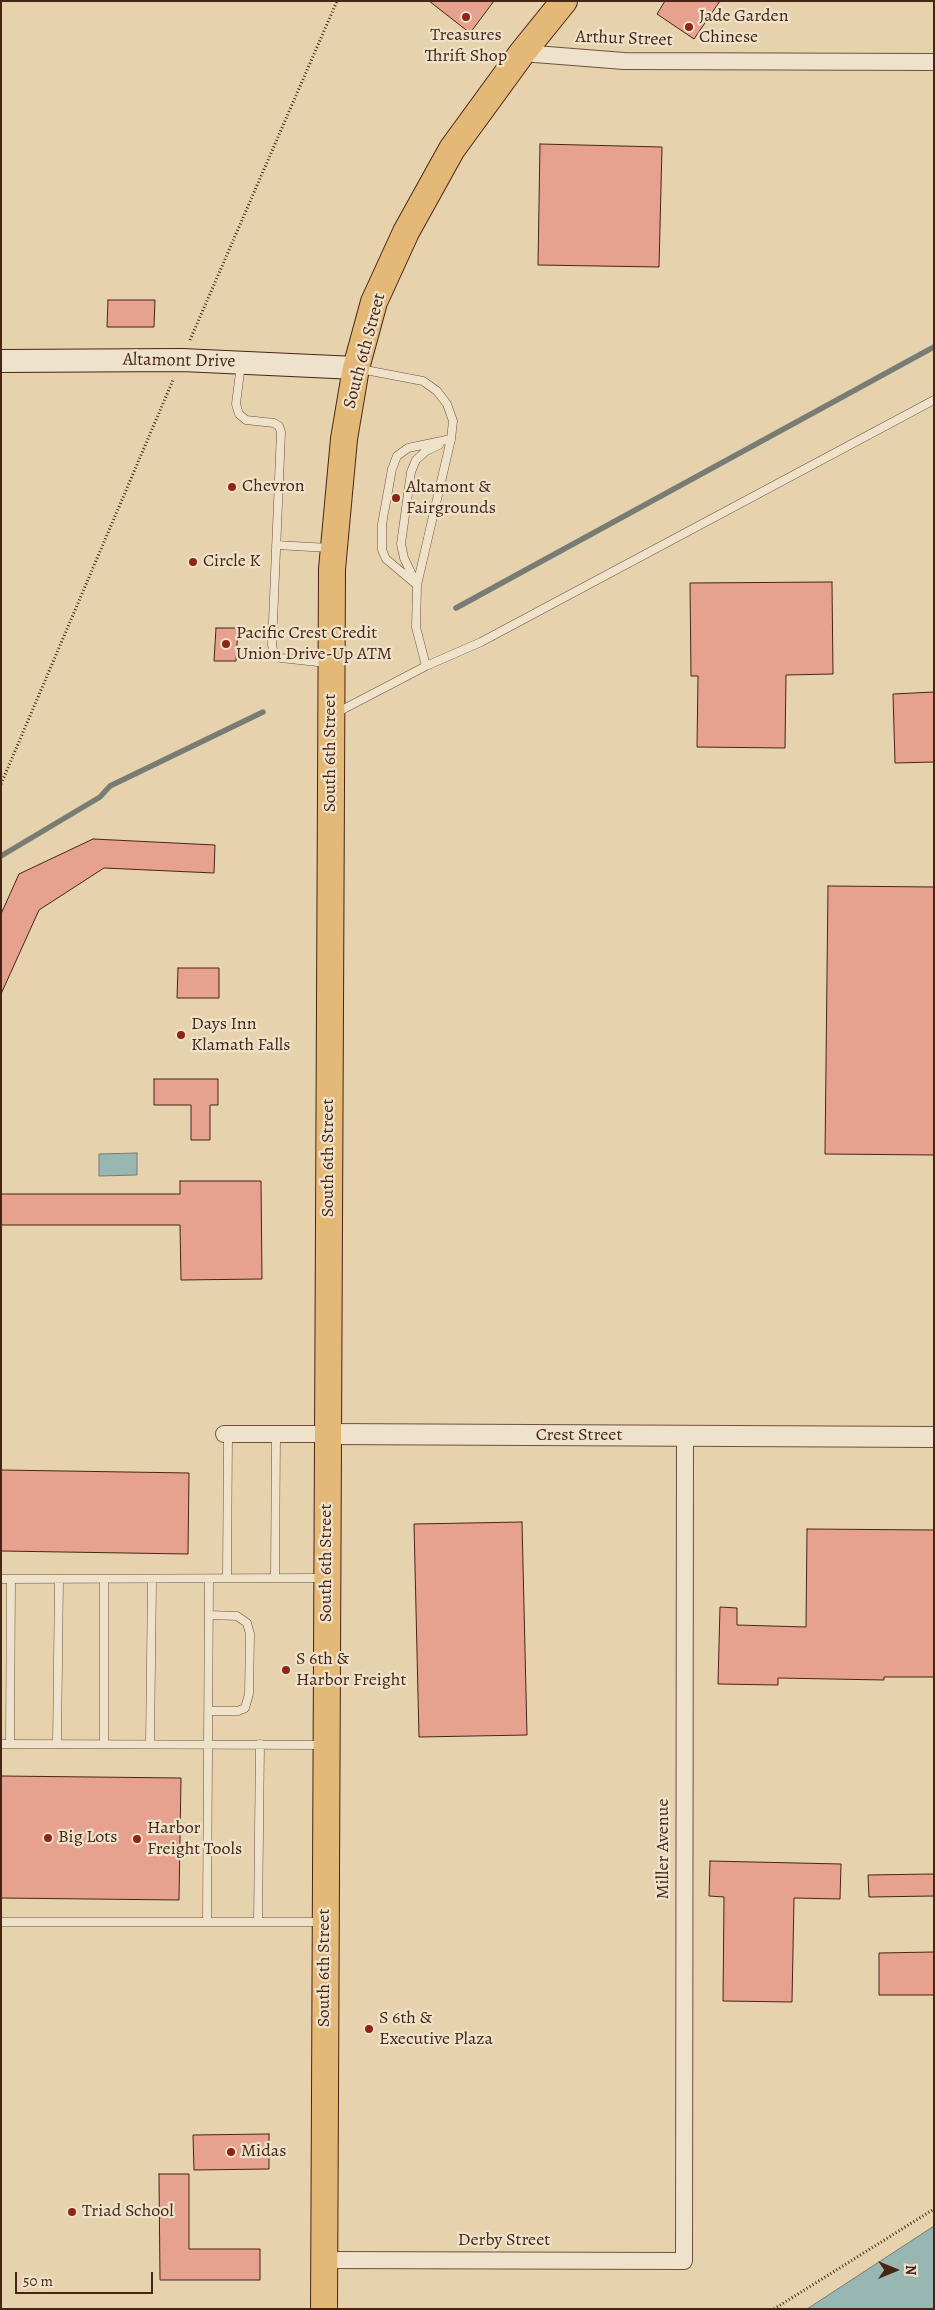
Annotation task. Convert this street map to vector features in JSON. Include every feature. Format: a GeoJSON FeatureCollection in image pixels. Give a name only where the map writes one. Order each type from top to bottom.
{"type":"FeatureCollection","features":[{"type":"Feature","properties":{"kind":"main road","name":"South 6th Street"},"geometry":{"type":"LineString","coordinates":[[522,53],[547,1]]}},
{"type":"Feature","properties":{"kind":"main road","name":"South 6th Street"},"geometry":{"type":"LineString","coordinates":[[324,2309],[331,663],[334,548],[344,438],[356,368],[374,302],[406,232],[452,149],[522,53],[564,1]]}},
{"type":"Feature","properties":{"kind":"main road","name":"Altamont Drive"},"geometry":{"type":"LineString","coordinates":[[1,361],[182,360],[356,368]]}},
{"type":"Feature","properties":{"kind":"street","name":"Arthur Street"},"geometry":{"type":"LineString","coordinates":[[522,53],[624,60],[934,62]]}},
{"type":"Feature","properties":{"kind":"street","name":"Crest Street"},"geometry":{"type":"LineString","coordinates":[[226,1434],[934,1437]]}},
{"type":"Feature","properties":{"kind":"street","name":"Miller Avenue"},"geometry":{"type":"LineString","coordinates":[[684,2261],[685,1436]]}},
{"type":"Feature","properties":{"kind":"street","name":"Derby Street"},"geometry":{"type":"LineString","coordinates":[[324,2260],[684,2261]]}},
{"type":"Feature","properties":{"kind":"lane"},"geometry":{"type":"LineString","coordinates":[[241,363],[236,404],[239,414],[246,420],[274,423],[279,426],[282,432],[272,645],[274,654],[282,658],[331,663]]}},
{"type":"Feature","properties":{"kind":"lane"},"geometry":{"type":"LineString","coordinates":[[356,368],[423,381],[437,391],[447,404],[453,421],[451,440],[417,585],[416,627],[426,666]]}},
{"type":"Feature","properties":{"kind":"lane"},"geometry":{"type":"LineString","coordinates":[[331,716],[426,666],[490,638],[934,400]]}},
{"type":"Feature","properties":{"kind":"lane"},"geometry":{"type":"LineString","coordinates":[[417,585],[386,559],[382,550],[382,524],[392,469],[397,456],[408,448],[451,440]]}},
{"type":"Feature","properties":{"kind":"lane"},"geometry":{"type":"LineString","coordinates":[[417,585],[404,558],[401,544],[411,472],[416,460],[426,451],[451,440]]}},
{"type":"Feature","properties":{"kind":"lane"},"geometry":{"type":"LineString","coordinates":[[276,545],[334,548]]}},
{"type":"Feature","properties":{"kind":"lane"},"geometry":{"type":"LineString","coordinates":[[226,1434],[227,1578]]}},
{"type":"Feature","properties":{"kind":"lane"},"geometry":{"type":"LineString","coordinates":[[275,1578],[276,1434]]}},
{"type":"Feature","properties":{"kind":"lane"},"geometry":{"type":"LineString","coordinates":[[1,1579],[327,1578]]}},
{"type":"Feature","properties":{"kind":"lane"},"geometry":{"type":"LineString","coordinates":[[10,1744],[11,1579]]}},
{"type":"Feature","properties":{"kind":"lane"},"geometry":{"type":"LineString","coordinates":[[57,1744],[59,1579]]}},
{"type":"Feature","properties":{"kind":"lane"},"geometry":{"type":"LineString","coordinates":[[104,1579],[104,1744]]}},
{"type":"Feature","properties":{"kind":"lane"},"geometry":{"type":"LineString","coordinates":[[150,1744],[152,1579]]}},
{"type":"Feature","properties":{"kind":"lane"},"geometry":{"type":"LineString","coordinates":[[207,1922],[209,1579]]}},
{"type":"Feature","properties":{"kind":"lane"},"geometry":{"type":"LineString","coordinates":[[209,1615],[237,1616],[247,1623],[250,1634],[249,1694],[245,1708],[238,1711],[209,1711]]}},
{"type":"Feature","properties":{"kind":"lane"},"geometry":{"type":"LineString","coordinates":[[1,1744],[326,1745]]}},
{"type":"Feature","properties":{"kind":"lane"},"geometry":{"type":"LineString","coordinates":[[258,1922],[260,1744]]}},
{"type":"Feature","properties":{"kind":"lane"},"geometry":{"type":"LineString","coordinates":[[1,1922],[326,1922]]}},
{"type":"Feature","properties":{"kind":"path"},"geometry":{"type":"LineString","coordinates":[[1,784],[337,1]]}},
{"type":"Feature","properties":{"kind":"path"},"geometry":{"type":"LineString","coordinates":[[774,2309],[934,2209]]}},
{"type":"Feature","properties":{"kind":"water"},"geometry":{"type":"Polygon","coordinates":[[[137,1153],[137,1175],[99,1176],[99,1154],[137,1153]]]}},
{"type":"Feature","properties":{"kind":"water"},"geometry":{"type":"Polygon","coordinates":[[[934,2226],[934,2307],[931,2309],[807,2309],[934,2226]]]}},
{"type":"Feature","properties":{"kind":"building","name":"Treasures Thrift Shop"},"geometry":{"type":"Polygon","coordinates":[[[429,1],[494,1],[470,33],[429,1]]]}},
{"type":"Feature","properties":{"kind":"building","name":"Jade Garden Chinese"},"geometry":{"type":"Polygon","coordinates":[[[665,1],[720,1],[694,39],[657,14],[665,1]]]}},
{"type":"Feature","properties":{"kind":"building"},"geometry":{"type":"Polygon","coordinates":[[[540,144],[662,147],[659,267],[538,265],[540,144]]]}},
{"type":"Feature","properties":{"kind":"building"},"geometry":{"type":"Polygon","coordinates":[[[108,300],[155,300],[154,327],[107,327],[108,300]]]}},
{"type":"Feature","properties":{"kind":"building"},"geometry":{"type":"Polygon","coordinates":[[[832,582],[833,674],[786,675],[785,748],[697,747],[698,676],[691,676],[690,583],[832,582]]]}},
{"type":"Feature","properties":{"kind":"building","name":"Pacific Crest Credit Union Drive-Up ATM"},"geometry":{"type":"Polygon","coordinates":[[[216,628],[238,628],[236,661],[214,661],[216,628]]]}},
{"type":"Feature","properties":{"kind":"building"},"geometry":{"type":"Polygon","coordinates":[[[934,692],[934,762],[895,763],[893,694],[934,692]]]}},
{"type":"Feature","properties":{"kind":"building"},"geometry":{"type":"Polygon","coordinates":[[[93,839],[215,845],[214,873],[104,868],[39,910],[1,994],[1,914],[19,874],[93,839]]]}},
{"type":"Feature","properties":{"kind":"building"},"geometry":{"type":"Polygon","coordinates":[[[828,886],[934,887],[934,1155],[825,1154],[828,886]]]}},
{"type":"Feature","properties":{"kind":"building"},"geometry":{"type":"Polygon","coordinates":[[[178,968],[219,968],[219,998],[177,998],[178,968]]]}},
{"type":"Feature","properties":{"kind":"building"},"geometry":{"type":"Polygon","coordinates":[[[154,1079],[218,1079],[218,1105],[210,1105],[210,1140],[191,1140],[191,1105],[154,1105],[154,1079]]]}},
{"type":"Feature","properties":{"kind":"building"},"geometry":{"type":"Polygon","coordinates":[[[180,1181],[261,1181],[262,1279],[181,1280],[180,1225],[1,1225],[1,1194],[180,1194],[180,1181]]]}},
{"type":"Feature","properties":{"kind":"building"},"geometry":{"type":"Polygon","coordinates":[[[1,1470],[189,1473],[188,1554],[1,1551],[1,1470]]]}},
{"type":"Feature","properties":{"kind":"building"},"geometry":{"type":"Polygon","coordinates":[[[522,1522],[527,1735],[419,1737],[414,1524],[522,1522]]]}},
{"type":"Feature","properties":{"kind":"building"},"geometry":{"type":"Polygon","coordinates":[[[807,1529],[934,1530],[934,1677],[884,1677],[884,1680],[778,1678],[778,1685],[718,1684],[720,1607],[737,1608],[737,1625],[806,1627],[807,1529]]]}},
{"type":"Feature","properties":{"kind":"building"},"geometry":{"type":"Polygon","coordinates":[[[1,1776],[181,1778],[179,1900],[1,1898],[1,1776]]]}},
{"type":"Feature","properties":{"kind":"building"},"geometry":{"type":"Polygon","coordinates":[[[710,1861],[841,1864],[840,1899],[794,1898],[792,2002],[723,2001],[724,1897],[709,1896],[710,1861]]]}},
{"type":"Feature","properties":{"kind":"building"},"geometry":{"type":"Polygon","coordinates":[[[934,1874],[934,1896],[869,1897],[868,1875],[934,1874]]]}},
{"type":"Feature","properties":{"kind":"building"},"geometry":{"type":"Polygon","coordinates":[[[934,1952],[934,1995],[879,1995],[879,1953],[934,1952]]]}},
{"type":"Feature","properties":{"kind":"building","name":"Midas"},"geometry":{"type":"Polygon","coordinates":[[[269,2134],[269,2169],[194,2170],[193,2135],[269,2134]]]}},
{"type":"Feature","properties":{"kind":"building"},"geometry":{"type":"Polygon","coordinates":[[[159,2174],[189,2174],[189,2249],[260,2249],[260,2280],[160,2280],[159,2174]]]}},
{"type":"Feature","properties":{"kind":"waterway"},"geometry":{"type":"LineString","coordinates":[[456,608],[934,347]]}},
{"type":"Feature","properties":{"kind":"waterway"},"geometry":{"type":"LineString","coordinates":[[1,856],[100,797],[110,786],[263,712]]}},
{"type":"Feature","properties":{"kind":"place","name":"Treasures Thrift Shop"},"geometry":{"type":"Point","coordinates":[466,17]}},
{"type":"Feature","properties":{"kind":"place","name":"Jade Garden Chinese"},"geometry":{"type":"Point","coordinates":[689,27]}},
{"type":"Feature","properties":{"kind":"place","name":"Chevron"},"geometry":{"type":"Point","coordinates":[232,487]}},
{"type":"Feature","properties":{"kind":"place","name":"Altamont & Fairgrounds"},"geometry":{"type":"Point","coordinates":[396,498]}},
{"type":"Feature","properties":{"kind":"place","name":"Circle K"},"geometry":{"type":"Point","coordinates":[193,562]}},
{"type":"Feature","properties":{"kind":"place","name":"Pacific Crest Credit Union Drive-Up ATM"},"geometry":{"type":"Point","coordinates":[226,644]}},
{"type":"Feature","properties":{"kind":"place","name":"Days Inn Klamath Falls"},"geometry":{"type":"Point","coordinates":[181,1035]}},
{"type":"Feature","properties":{"kind":"place","name":"S 6th & Harbor Freight"},"geometry":{"type":"Point","coordinates":[286,1670]}},
{"type":"Feature","properties":{"kind":"place","name":"Big Lots"},"geometry":{"type":"Point","coordinates":[48,1838]}},
{"type":"Feature","properties":{"kind":"place","name":"Harbor Freight Tools"},"geometry":{"type":"Point","coordinates":[137,1839]}},
{"type":"Feature","properties":{"kind":"place","name":"S 6th & Executive Plaza"},"geometry":{"type":"Point","coordinates":[369,2029]}},
{"type":"Feature","properties":{"kind":"place","name":"Midas"},"geometry":{"type":"Point","coordinates":[231,2152]}},
{"type":"Feature","properties":{"kind":"place","name":"Triad School"},"geometry":{"type":"Point","coordinates":[72,2212]}}]}
